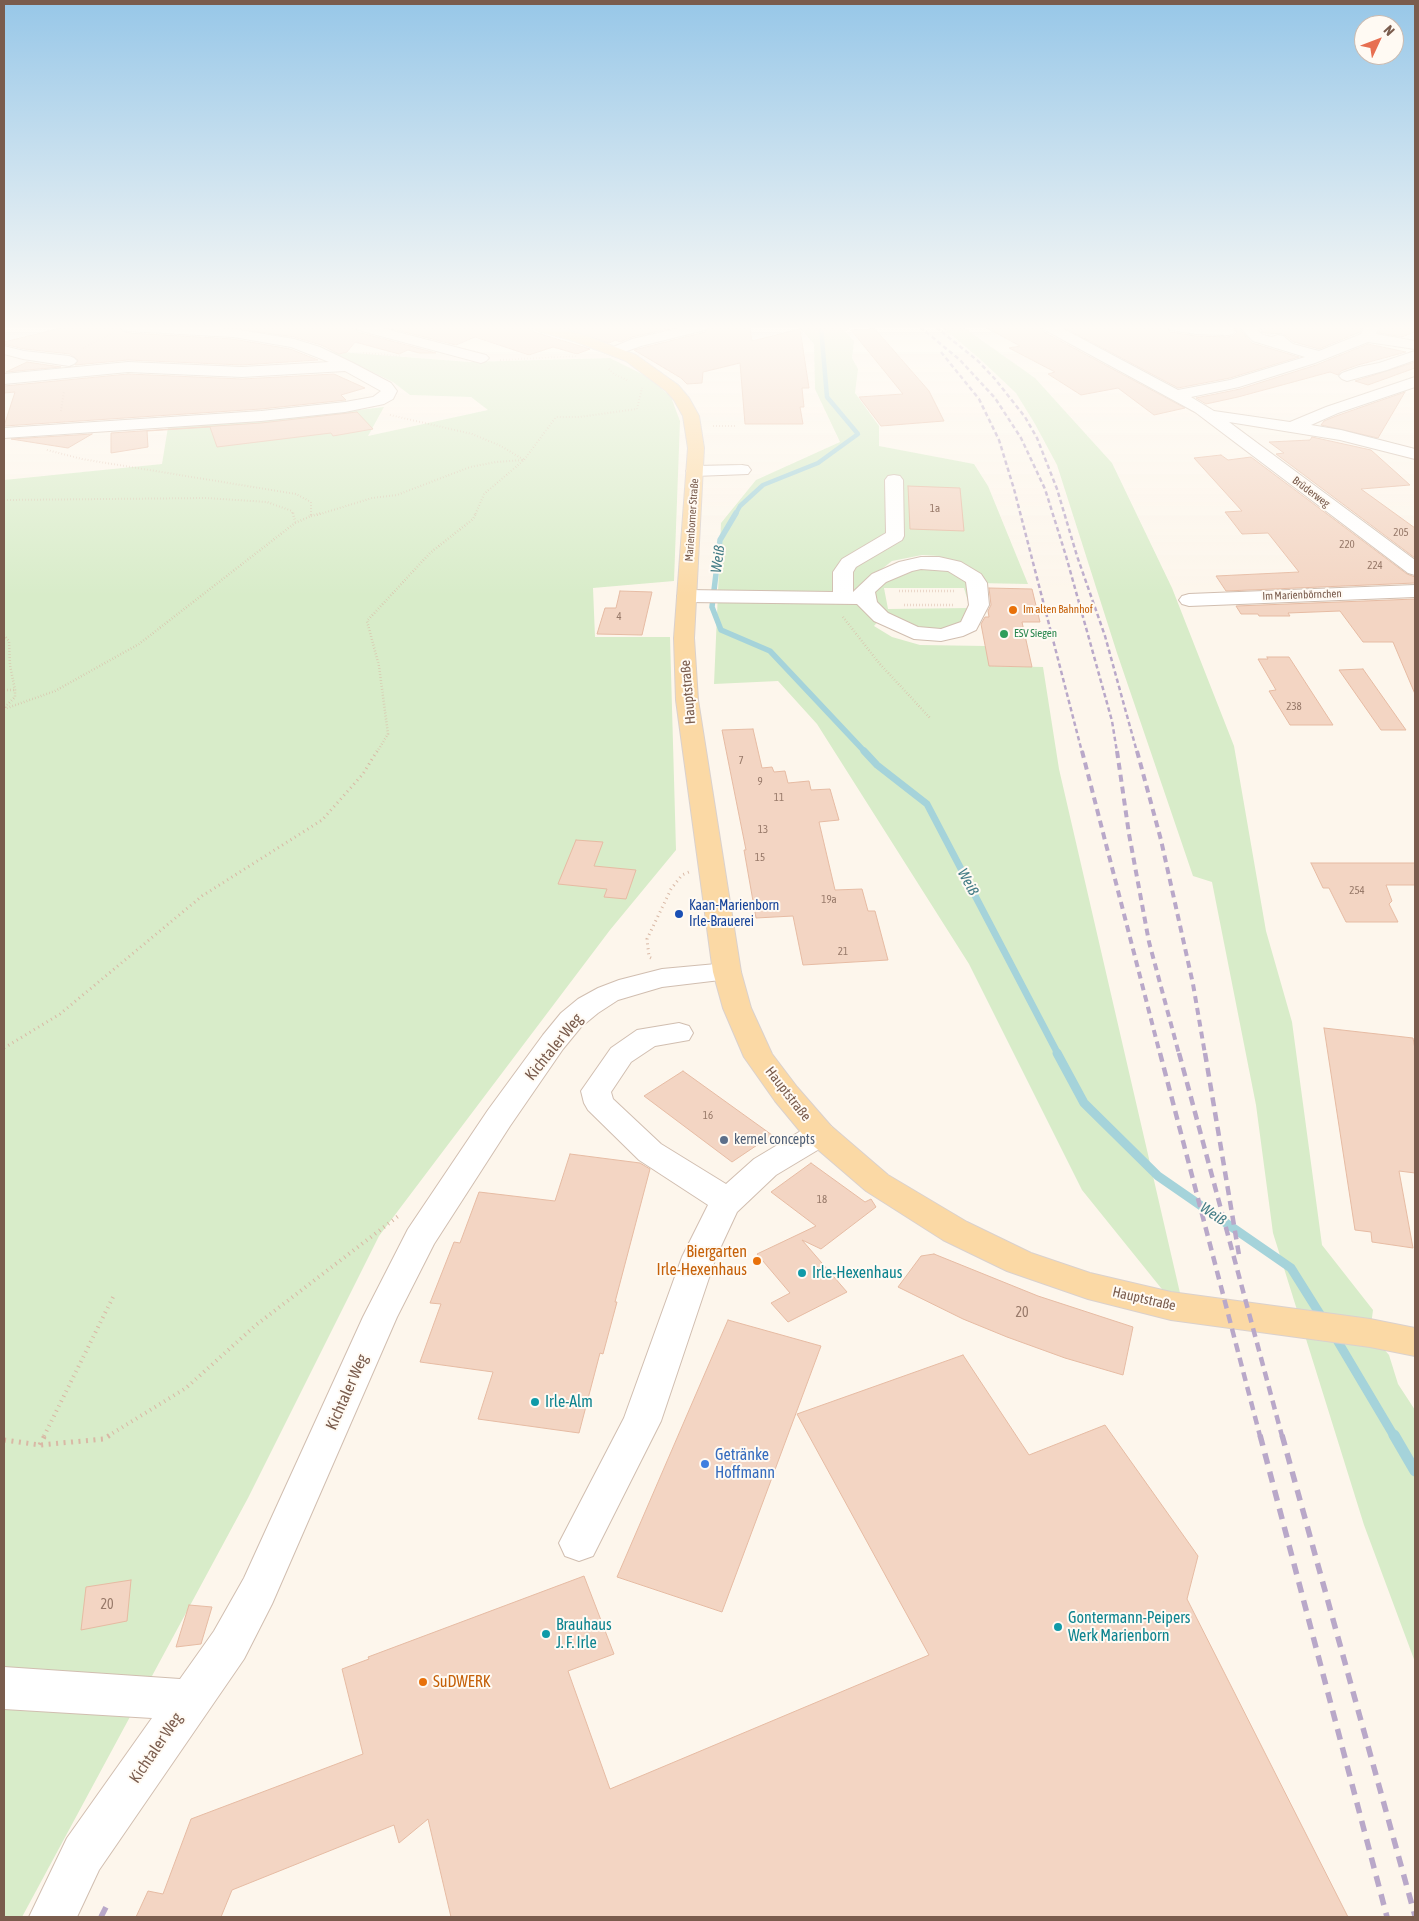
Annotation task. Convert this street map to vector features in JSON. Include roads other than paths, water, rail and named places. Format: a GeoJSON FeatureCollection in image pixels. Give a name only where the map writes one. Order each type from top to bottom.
{"type":"FeatureCollection","features":[{"type":"Feature","properties":{"kind":"main road","name":"Marienborner Straße"},"geometry":{"type":"LineString","coordinates":[[691,417],[694,426],[695,596]]}},
{"type":"Feature","properties":{"kind":"main road","name":"Hauptstraße"},"geometry":{"type":"LineString","coordinates":[[695,596],[684,638],[687,700],[727,972],[737,1008],[759,1056],[786,1094],[820,1134],[877,1183],[955,1231],[1019,1262],[1088,1286],[1171,1306],[1370,1333],[1415,1342]]}},
{"type":"Feature","properties":{"kind":"street"},"geometry":{"type":"LineString","coordinates":[[4,433],[251,417]]}},
{"type":"Feature","properties":{"kind":"street","name":"Brüderweg"},"geometry":{"type":"LineString","coordinates":[[1211,417],[1415,570]]}},
{"type":"Feature","properties":{"kind":"street"},"geometry":{"type":"LineString","coordinates":[[1230,417],[1342,435],[1414,452]]}},
{"type":"Feature","properties":{"kind":"street"},"geometry":{"type":"LineString","coordinates":[[1293,427],[1317,417]]}},
{"type":"Feature","properties":{"kind":"street"},"geometry":{"type":"LineString","coordinates":[[4,441],[47,450]]}},
{"type":"Feature","properties":{"kind":"street"},"geometry":{"type":"LineString","coordinates":[[695,471],[742,470]]}},
{"type":"Feature","properties":{"kind":"street"},"geometry":{"type":"LineString","coordinates":[[843,598],[843,572],[849,563],[895,536],[894,480]]}},
{"type":"Feature","properties":{"kind":"street"},"geometry":{"type":"LineString","coordinates":[[1365,520],[1415,558]]}},
{"type":"Feature","properties":{"kind":"street"},"geometry":{"type":"LineString","coordinates":[[921,563],[939,563],[959,569],[974,578],[979,598],[969,626],[956,632],[928,635],[914,633],[881,617],[868,605],[865,598],[868,588],[879,578],[898,568],[921,563]]}},
{"type":"Feature","properties":{"kind":"street","name":"Im Marienbörnchen"},"geometry":{"type":"LineString","coordinates":[[1189,600],[1415,591]]}},
{"type":"Feature","properties":{"kind":"street"},"geometry":{"type":"LineString","coordinates":[[695,596],[865,598]]}},
{"type":"Feature","properties":{"kind":"street","name":"Kichtaler Weg"},"geometry":{"type":"LineString","coordinates":[[53,1917],[83,1854],[188,1700],[229,1645],[258,1591],[380,1317],[420,1238],[499,1118],[571,1020],[588,1006],[608,994],[629,986],[662,978],[727,972]]}},
{"type":"Feature","properties":{"kind":"street"},"geometry":{"type":"LineString","coordinates":[[679,1032],[647,1037],[621,1055],[596,1091],[597,1097],[599,1103],[650,1152],[727,1201]]}},
{"type":"Feature","properties":{"kind":"street"},"geometry":{"type":"LineString","coordinates":[[579,1543],[642,1421],[699,1257],[724,1205],[765,1167],[820,1134]]}},
{"type":"Feature","properties":{"kind":"street"},"geometry":{"type":"LineString","coordinates":[[4,1688],[188,1700]]}},
{"type":"Feature","properties":{"kind":"waterway","name":"Weiß"},"geometry":{"type":"LineString","coordinates":[[735,515],[740,506],[763,485],[818,463],[858,434],[843,417]]}},
{"type":"Feature","properties":{"kind":"waterway","name":"Weiß"},"geometry":{"type":"LineString","coordinates":[[736,513],[720,540],[712,607],[721,630],[770,651],[865,752]]}},
{"type":"Feature","properties":{"kind":"waterway","name":"Weiß"},"geometry":{"type":"LineString","coordinates":[[864,751],[877,765],[927,804],[1058,1054]]}},
{"type":"Feature","properties":{"kind":"waterway","name":"Weiß"},"geometry":{"type":"LineString","coordinates":[[1057,1053],[1084,1103],[1158,1176],[1291,1268],[1323,1319]]}},
{"type":"Feature","properties":{"kind":"waterway","name":"Weiß"},"geometry":{"type":"LineString","coordinates":[[1334,1335],[1394,1436]]}},
{"type":"Feature","properties":{"kind":"waterway","name":"Weiß"},"geometry":{"type":"LineString","coordinates":[[1394,1435],[1415,1471]]}},
{"type":"Feature","properties":{"kind":"railway"},"geometry":{"type":"LineString","coordinates":[[988,417],[999,440],[1014,489],[1082,752]]}},
{"type":"Feature","properties":{"kind":"railway"},"geometry":{"type":"LineString","coordinates":[[1007,417],[1021,438],[1045,489],[1066,556],[1112,721],[1117,752]]}},
{"type":"Feature","properties":{"kind":"railway"},"geometry":{"type":"LineString","coordinates":[[1025,417],[1037,438],[1057,489],[1077,556],[1105,636],[1137,752]]}},
{"type":"Feature","properties":{"kind":"railway"},"geometry":{"type":"LineString","coordinates":[[1082,751],[1160,1054]]}},
{"type":"Feature","properties":{"kind":"railway"},"geometry":{"type":"LineString","coordinates":[[1117,751],[1129,834],[1149,942],[1179,1054]]}},
{"type":"Feature","properties":{"kind":"railway"},"geometry":{"type":"LineString","coordinates":[[1137,751],[1161,840],[1193,984],[1205,1054]]}},
{"type":"Feature","properties":{"kind":"railway"},"geometry":{"type":"LineString","coordinates":[[1160,1053],[1260,1436]]}},
{"type":"Feature","properties":{"kind":"railway"},"geometry":{"type":"LineString","coordinates":[[1179,1053],[1282,1436]]}},
{"type":"Feature","properties":{"kind":"railway"},"geometry":{"type":"LineString","coordinates":[[1205,1053],[1239,1255]]}},
{"type":"Feature","properties":{"kind":"railway"},"geometry":{"type":"LineString","coordinates":[[1260,1435],[1387,1917]]}},
{"type":"Feature","properties":{"kind":"railway"},"geometry":{"type":"LineString","coordinates":[[1282,1435],[1415,1916]]}},
{"type":"Feature","properties":{"kind":"railway"},"geometry":{"type":"LineString","coordinates":[[101,1917],[108,1903]]}},
{"type":"Feature","properties":{"kind":"place","name":"Im alten Bahnhof"},"geometry":{"type":"Point","coordinates":[1013,610]}},
{"type":"Feature","properties":{"kind":"place","name":"ESV Siegen"},"geometry":{"type":"Point","coordinates":[1004,634]}},
{"type":"Feature","properties":{"kind":"place","name":"Kaan-Marienborn Irle-Brauerei"},"geometry":{"type":"Point","coordinates":[679,914]}},
{"type":"Feature","properties":{"kind":"place","name":"kernel concepts"},"geometry":{"type":"Point","coordinates":[724,1140]}},
{"type":"Feature","properties":{"kind":"place","name":"Biergarten Irle-Hexenhaus"},"geometry":{"type":"Point","coordinates":[757,1261]}},
{"type":"Feature","properties":{"kind":"place","name":"Irle-Hexenhaus"},"geometry":{"type":"Point","coordinates":[802,1273]}},
{"type":"Feature","properties":{"kind":"place","name":"Irle-Alm"},"geometry":{"type":"Point","coordinates":[535,1402]}},
{"type":"Feature","properties":{"kind":"place","name":"Getränke Hoffmann"},"geometry":{"type":"Point","coordinates":[705,1464]}},
{"type":"Feature","properties":{"kind":"place","name":"Gontermann-Peipers Werk Marienborn"},"geometry":{"type":"Point","coordinates":[1058,1627]}},
{"type":"Feature","properties":{"kind":"place","name":"Brauhaus J. F. Irle"},"geometry":{"type":"Point","coordinates":[546,1634]}},
{"type":"Feature","properties":{"kind":"place","name":"SuDWERK"},"geometry":{"type":"Point","coordinates":[423,1682]}}]}
